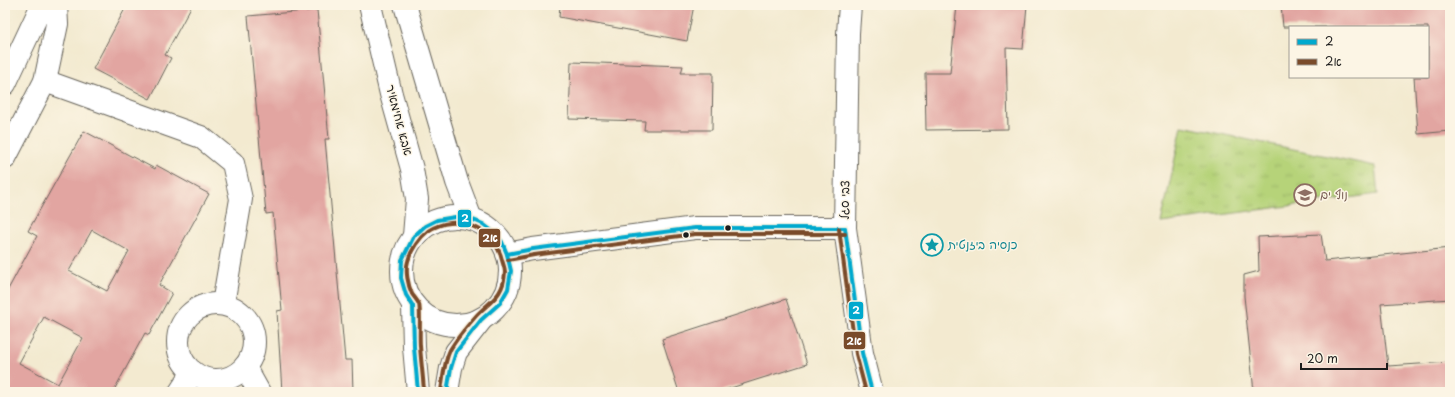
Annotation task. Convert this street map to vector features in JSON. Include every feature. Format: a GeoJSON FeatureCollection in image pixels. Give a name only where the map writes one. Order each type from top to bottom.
{"type":"FeatureCollection","features":[{"type":"Feature","properties":{"kind":"street"},"geometry":{"type":"LineString","coordinates":[[5,84],[42,5]]}},
{"type":"Feature","properties":{"kind":"street"},"geometry":{"type":"LineString","coordinates":[[5,158],[45,81],[57,24],[56,5]]}},
{"type":"Feature","properties":{"kind":"street","name":"אבא אחימאיר"},"geometry":{"type":"LineString","coordinates":[[370,5],[391,94],[412,169],[417,199],[414,236]]}},
{"type":"Feature","properties":{"kind":"street"},"geometry":{"type":"LineString","coordinates":[[405,5],[457,182],[471,219]]}},
{"type":"Feature","properties":{"kind":"street","name":"צבי סגל"},"geometry":{"type":"LineString","coordinates":[[850,5],[848,33],[845,228],[862,353],[872,392]]}},
{"type":"Feature","properties":{"kind":"street"},"geometry":{"type":"LineString","coordinates":[[45,81],[201,137],[233,162],[241,199],[223,304]]}},
{"type":"Feature","properties":{"kind":"street"},"geometry":{"type":"LineString","coordinates":[[447,392],[451,368],[456,352],[481,320],[500,303],[508,289],[511,271],[507,254],[502,242],[496,234],[483,224],[471,219],[455,217],[437,220],[425,226],[414,236],[402,260],[401,278],[406,295],[413,306],[430,320],[444,325],[469,325],[481,320]]}},
{"type":"Feature","properties":{"kind":"street"},"geometry":{"type":"LineString","coordinates":[[507,254],[533,249],[695,228],[845,228]]}},
{"type":"Feature","properties":{"kind":"street"},"geometry":{"type":"LineString","coordinates":[[212,304],[223,304],[234,308],[243,315],[250,324],[254,335],[254,346],[251,357],[245,366],[236,374],[226,378],[214,380],[193,372],[185,364],[180,354],[178,343],[179,332],[191,313],[201,307],[212,304]]}},
{"type":"Feature","properties":{"kind":"street"},"geometry":{"type":"LineString","coordinates":[[413,306],[414,347],[418,392]]}},
{"type":"Feature","properties":{"kind":"street"},"geometry":{"type":"LineString","coordinates":[[245,366],[259,392]]}},
{"type":"Feature","properties":{"kind":"street"},"geometry":{"type":"LineString","coordinates":[[180,392],[193,372]]}},
{"type":"Feature","properties":{"kind":"green space"},"geometry":{"type":"Polygon","coordinates":[[[1182,126],[1375,166],[1378,194],[1161,223],[1182,126]]]}},
{"type":"Feature","properties":{"kind":"building"},"geometry":{"type":"Polygon","coordinates":[[[127,5],[192,5],[165,55],[171,58],[150,99],[93,69],[127,5]]]}},
{"type":"Feature","properties":{"kind":"building"},"geometry":{"type":"Polygon","coordinates":[[[560,5],[694,5],[687,41],[559,17],[560,5]]]}},
{"type":"Feature","properties":{"kind":"building"},"geometry":{"type":"Polygon","coordinates":[[[957,5],[1027,5],[1023,49],[1006,48],[1008,129],[926,130],[925,73],[950,73],[957,5]]]}},
{"type":"Feature","properties":{"kind":"building"},"geometry":{"type":"Polygon","coordinates":[[[1281,5],[1450,5],[1450,131],[1418,134],[1414,78],[1429,78],[1429,26],[1283,27],[1281,5]]]}},
{"type":"Feature","properties":{"kind":"building"},"geometry":{"type":"Polygon","coordinates":[[[317,10],[329,139],[325,139],[345,360],[352,360],[353,392],[282,392],[277,311],[282,310],[273,213],[266,214],[248,16],[317,10]]]}},
{"type":"Feature","properties":{"kind":"building"},"geometry":{"type":"Polygon","coordinates":[[[571,62],[683,66],[681,73],[713,73],[712,130],[644,130],[645,121],[569,119],[571,62]]]}},
{"type":"Feature","properties":{"kind":"building"},"geometry":{"type":"Polygon","coordinates":[[[84,131],[155,169],[156,165],[209,194],[159,285],[172,293],[149,335],[145,333],[113,392],[5,392],[5,295],[37,236],[28,231],[84,131]],[[92,230],[69,271],[107,291],[129,251],[92,230]],[[44,317],[19,363],[58,384],[83,338],[44,317]]]}},
{"type":"Feature","properties":{"kind":"building"},"geometry":{"type":"Polygon","coordinates":[[[1321,234],[1325,261],[1450,248],[1450,299],[1381,304],[1388,366],[1450,362],[1450,392],[1254,392],[1244,296],[1244,275],[1259,271],[1258,237],[1321,234]]]}},
{"type":"Feature","properties":{"kind":"building"},"geometry":{"type":"Polygon","coordinates":[[[786,299],[807,364],[718,392],[679,392],[662,339],[786,299]]]}},
{"type":"Feature","properties":{"kind":"transit line","name":"2"},"geometry":{"type":"LineString","coordinates":[[418,392],[414,347],[413,306],[406,295],[401,278],[402,260],[414,236],[425,226],[437,220],[455,217],[471,219],[483,224],[496,234],[502,242],[507,254],[511,271],[508,289],[500,303],[481,320],[456,352],[451,368],[447,392]]}},
{"type":"Feature","properties":{"kind":"transit line","name":"2א"},"geometry":{"type":"LineString","coordinates":[[424,391],[420,342],[420,308],[412,294],[408,282],[408,261],[416,244],[428,231],[439,225],[462,223],[473,226],[491,239],[498,249],[505,272],[504,280],[499,293],[473,319],[450,350],[445,365],[441,391]]}},
{"type":"Feature","properties":{"kind":"transit line","name":"2"},"geometry":{"type":"LineString","coordinates":[[507,254],[533,249],[695,228],[845,228]]}},
{"type":"Feature","properties":{"kind":"transit line","name":"2"},"geometry":{"type":"LineString","coordinates":[[845,228],[862,353],[872,392]]}},
{"type":"Feature","properties":{"kind":"transit line","name":"2א"},"geometry":{"type":"LineString","coordinates":[[839,229],[856,354],[866,392]]}},
{"type":"Feature","properties":{"kind":"transit line","name":"2א"},"geometry":{"type":"LineString","coordinates":[[508,260],[534,255],[695,234],[845,234]]}},
{"type":"Feature","properties":{"kind":"place","name":"נוף ים"},"geometry":{"type":"Point","coordinates":[1305,195]}},
{"type":"Feature","properties":{"kind":"place","name":"כנסיה ביזנטית"},"geometry":{"type":"Point","coordinates":[932,245]}}]}
